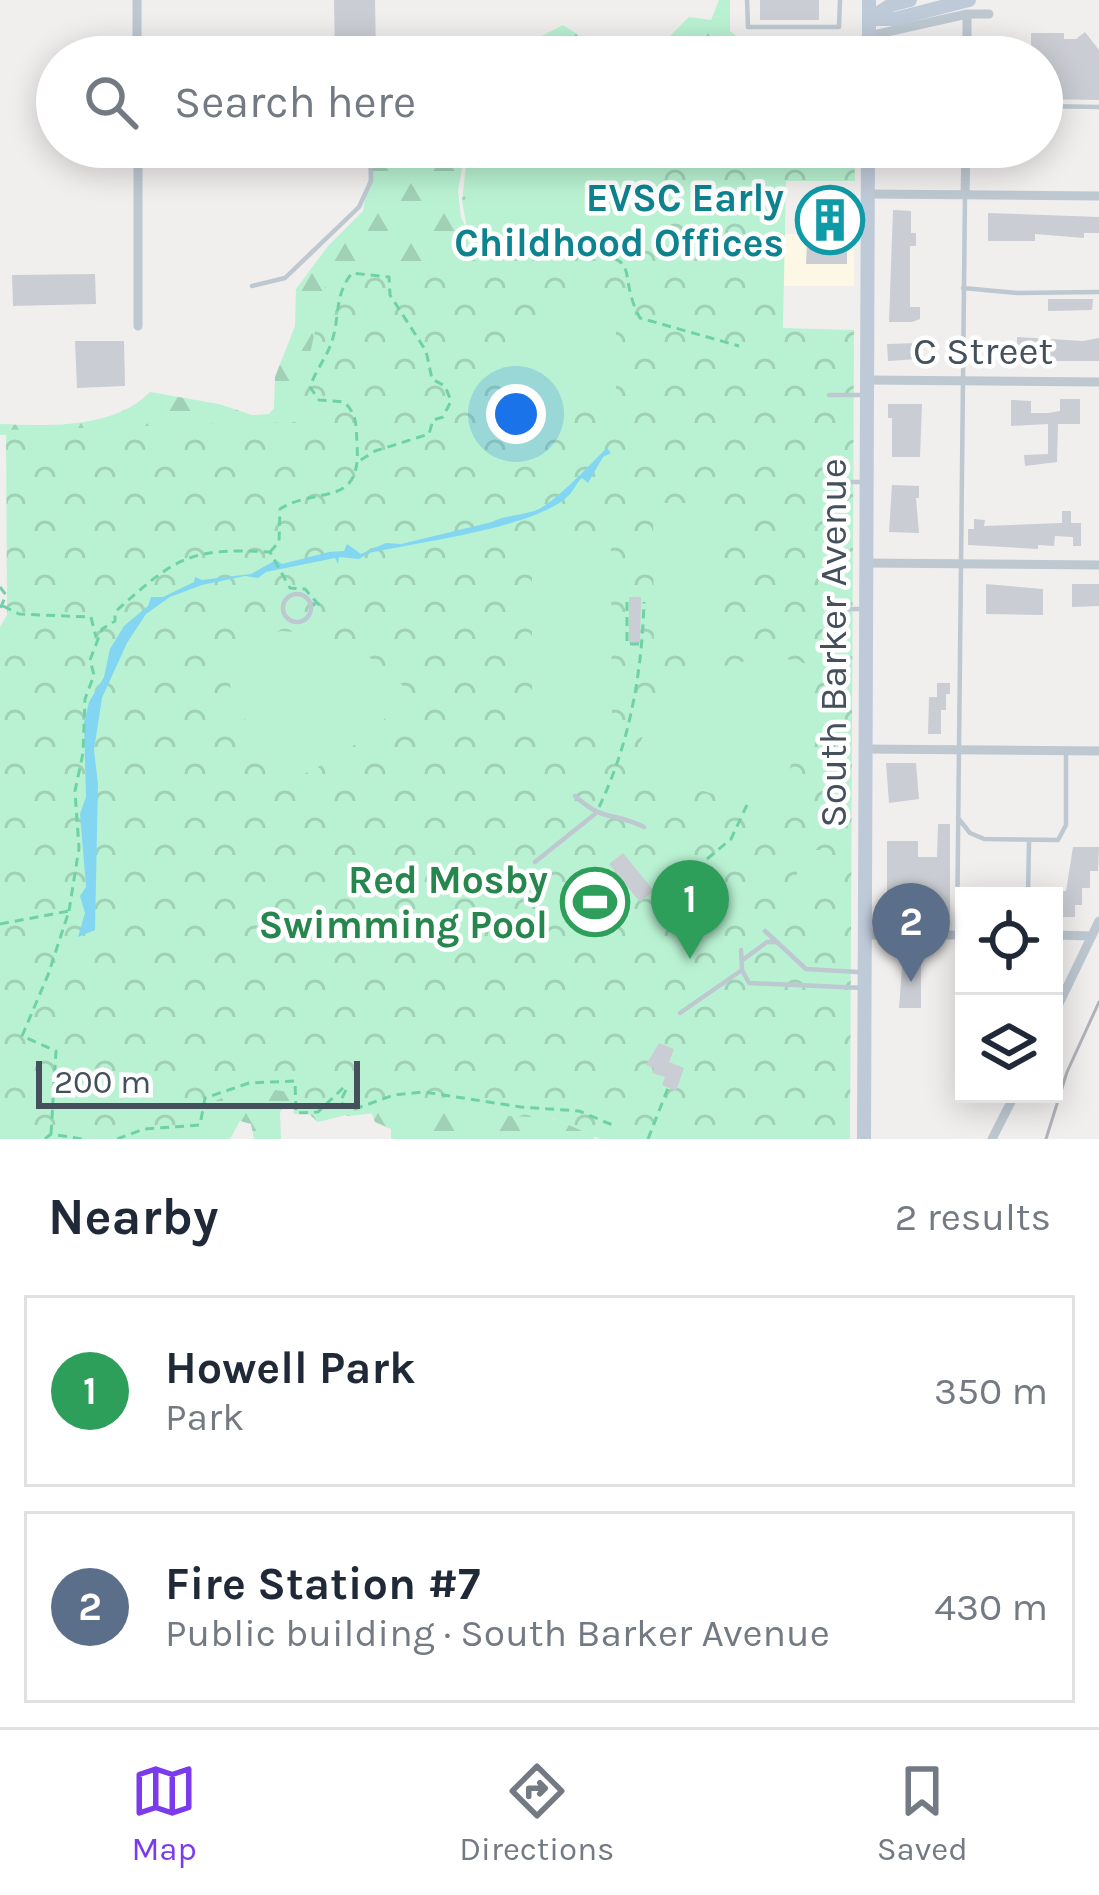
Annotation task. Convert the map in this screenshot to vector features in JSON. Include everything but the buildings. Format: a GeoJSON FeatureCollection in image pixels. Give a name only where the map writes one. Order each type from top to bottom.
{"type":"FeatureCollection","features":[{"type":"Feature","properties":{"kind":"main road"},"geometry":{"type":"LineString","coordinates":[[869,0],[869,36]]}},
{"type":"Feature","properties":{"kind":"main road"},"geometry":{"type":"LineString","coordinates":[[868,19],[891,4],[910,0]]}},
{"type":"Feature","properties":{"kind":"main road"},"geometry":{"type":"LineString","coordinates":[[868,19],[968,7]]}},
{"type":"Feature","properties":{"kind":"main road","name":"South Barker Avenue"},"geometry":{"type":"LineString","coordinates":[[864,1139],[868,168]]}},
{"type":"Feature","properties":{"kind":"street"},"geometry":{"type":"LineString","coordinates":[[137,0],[137,36]]}},
{"type":"Feature","properties":{"kind":"street"},"geometry":{"type":"LineString","coordinates":[[869,36],[968,7],[989,14]]}},
{"type":"Feature","properties":{"kind":"street"},"geometry":{"type":"LineString","coordinates":[[138,168],[138,326]]}},
{"type":"Feature","properties":{"kind":"street"},"geometry":{"type":"LineString","coordinates":[[965,195],[966,168]]}},
{"type":"Feature","properties":{"kind":"street"},"geometry":{"type":"LineString","coordinates":[[868,194],[1099,196]]}},
{"type":"Feature","properties":{"kind":"street","name":"C Street"},"geometry":{"type":"LineString","coordinates":[[867,388],[961,381],[1099,382]]}},
{"type":"Feature","properties":{"kind":"street"},"geometry":{"type":"LineString","coordinates":[[866,563],[1099,566]]}},
{"type":"Feature","properties":{"kind":"street"},"geometry":{"type":"LineString","coordinates":[[866,749],[1099,751]]}},
{"type":"Feature","properties":{"kind":"street"},"geometry":{"type":"LineString","coordinates":[[1063,996],[1099,921]]}},
{"type":"Feature","properties":{"kind":"street"},"geometry":{"type":"LineString","coordinates":[[865,935],[955,934]]}},
{"type":"Feature","properties":{"kind":"street"},"geometry":{"type":"LineString","coordinates":[[1063,935],[1092,936]]}},
{"type":"Feature","properties":{"kind":"street"},"geometry":{"type":"LineString","coordinates":[[992,1139],[1010,1103]]}},
{"type":"Feature","properties":{"kind":"lane"},"geometry":{"type":"LineString","coordinates":[[747,0],[748,27],[770,27],[839,26],[840,0]]}},
{"type":"Feature","properties":{"kind":"lane"},"geometry":{"type":"LineString","coordinates":[[1063,106],[1099,107]]}},
{"type":"Feature","properties":{"kind":"lane"},"geometry":{"type":"LineString","coordinates":[[253,286],[285,278],[359,207],[371,181],[371,168]]}},
{"type":"Feature","properties":{"kind":"lane"},"geometry":{"type":"LineString","coordinates":[[960,887],[965,195]]}},
{"type":"Feature","properties":{"kind":"lane"},"geometry":{"type":"LineString","coordinates":[[963,289],[1099,292]]}},
{"type":"Feature","properties":{"kind":"lane"},"geometry":{"type":"LineString","coordinates":[[829,395],[867,388]]}},
{"type":"Feature","properties":{"kind":"lane"},"geometry":{"type":"LineString","coordinates":[[837,482],[867,482]]}},
{"type":"Feature","properties":{"kind":"lane"},"geometry":{"type":"LineString","coordinates":[[310,613],[306,596],[297,593],[284,600],[282,609],[295,622],[310,613],[323,617]]}},
{"type":"Feature","properties":{"kind":"lane"},"geometry":{"type":"LineString","coordinates":[[834,610],[866,610]]}},
{"type":"Feature","properties":{"kind":"lane"},"geometry":{"type":"LineString","coordinates":[[958,818],[970,833],[984,839],[1058,840],[1063,835],[1066,751]]}},
{"type":"Feature","properties":{"kind":"lane"},"geometry":{"type":"LineString","coordinates":[[575,796],[595,814],[644,827]]}},
{"type":"Feature","properties":{"kind":"lane"},"geometry":{"type":"LineString","coordinates":[[535,862],[595,814]]}},
{"type":"Feature","properties":{"kind":"lane"},"geometry":{"type":"LineString","coordinates":[[1028,887],[1029,842]]}},
{"type":"Feature","properties":{"kind":"lane"},"geometry":{"type":"LineString","coordinates":[[766,931],[806,969],[865,971]]}},
{"type":"Feature","properties":{"kind":"lane"},"geometry":{"type":"LineString","coordinates":[[744,959],[775,941]]}},
{"type":"Feature","properties":{"kind":"lane"},"geometry":{"type":"LineString","coordinates":[[741,950],[742,970],[749,983],[865,988]]}},
{"type":"Feature","properties":{"kind":"lane"},"geometry":{"type":"LineString","coordinates":[[680,1013],[742,970]]}},
{"type":"Feature","properties":{"kind":"path"},"geometry":{"type":"LineString","coordinates":[[570,254],[602,254],[622,262],[630,275],[632,304],[640,318],[739,346]]}},
{"type":"Feature","properties":{"kind":"path"},"geometry":{"type":"LineString","coordinates":[[272,556],[279,542],[280,509],[346,488],[359,461],[355,416],[349,406],[319,400],[310,387],[333,340],[344,284],[352,274],[382,273],[389,277],[394,302],[426,351],[432,379],[445,386],[451,401],[443,417],[433,420],[429,434],[359,461]]}},
{"type":"Feature","properties":{"kind":"path"},"geometry":{"type":"LineString","coordinates":[[45,1139],[51,1134],[56,1051],[22,1036],[69,911],[79,848],[75,791],[86,699],[94,675],[90,660],[97,638],[102,628],[115,621],[115,612],[181,560],[194,554],[272,556]]}},
{"type":"Feature","properties":{"kind":"path"},"geometry":{"type":"LineString","coordinates":[[272,556],[290,588],[305,589],[320,606],[311,604]]}},
{"type":"Feature","properties":{"kind":"path"},"geometry":{"type":"LineString","coordinates":[[0,587],[6,595],[2,607],[19,614],[91,616],[97,638]]}},
{"type":"Feature","properties":{"kind":"path"},"geometry":{"type":"LineString","coordinates":[[627,602],[627,644],[643,644]]}},
{"type":"Feature","properties":{"kind":"path"},"geometry":{"type":"LineString","coordinates":[[595,814],[623,740],[643,644],[644,602]]}},
{"type":"Feature","properties":{"kind":"path"},"geometry":{"type":"LineString","coordinates":[[707,860],[731,839],[747,805]]}},
{"type":"Feature","properties":{"kind":"path"},"geometry":{"type":"LineString","coordinates":[[0,924],[69,911]]}},
{"type":"Feature","properties":{"kind":"path"},"geometry":{"type":"LineString","coordinates":[[117,1139],[144,1129],[200,1125],[205,1098],[250,1083],[295,1081],[296,1113],[318,1112],[344,1089],[340,1102],[352,1110],[394,1095],[424,1092],[579,1112],[615,1126]]}},
{"type":"Feature","properties":{"kind":"path"},"geometry":{"type":"LineString","coordinates":[[648,1139],[668,1088]]}},
{"type":"Feature","properties":{"kind":"path"},"geometry":{"type":"LineString","coordinates":[[51,1134],[82,1139]]}},
{"type":"Feature","properties":{"kind":"shaded area"},"geometry":{"type":"Polygon","coordinates":[[[784,234],[854,235],[854,286],[783,286],[784,234]]]}},
{"type":"Feature","properties":{"kind":"green space"},"geometry":{"type":"Polygon","coordinates":[[[719,0],[730,0],[730,31],[736,36],[670,36],[689,17],[711,20],[719,0]]]}},
{"type":"Feature","properties":{"kind":"green space"},"geometry":{"type":"Polygon","coordinates":[[[563,25],[580,36],[542,36],[563,25]]]}},
{"type":"Feature","properties":{"kind":"green space"},"geometry":{"type":"Polygon","coordinates":[[[370,168],[462,168],[458,191],[461,218],[475,242],[474,279],[329,428],[0,435],[0,424],[60,425],[99,419],[150,392],[252,415],[269,414],[274,408],[275,377],[295,326],[296,289],[328,246],[363,211],[370,168]]]}},
{"type":"Feature","properties":{"kind":"green space"},"geometry":{"type":"Polygon","coordinates":[[[466,168],[855,168],[855,181],[786,181],[783,328],[854,330],[850,1139],[600,1139],[553,1118],[396,1111],[348,1116],[336,1109],[326,1115],[294,1114],[289,1092],[246,1086],[209,1104],[209,1139],[0,1139],[0,627],[7,615],[6,430],[295,422],[330,263],[473,261],[462,201],[466,168]]]}},
{"type":"Feature","properties":{"kind":"green space"},"geometry":{"type":"Polygon","coordinates":[[[639,168],[638,232],[628,239],[477,238],[468,217],[468,169],[639,168]]]}},
{"type":"Feature","properties":{"kind":"green space"},"geometry":{"type":"Polygon","coordinates":[[[616,299],[616,403],[608,410],[507,412],[513,364],[535,330],[570,309],[616,299]]]}},
{"type":"Feature","properties":{"kind":"green space"},"geometry":{"type":"Polygon","coordinates":[[[653,503],[722,503],[721,647],[654,648],[653,503]]]}},
{"type":"Feature","properties":{"kind":"green space"},"geometry":{"type":"Polygon","coordinates":[[[532,543],[611,543],[612,720],[532,720],[532,543]]]}},
{"type":"Feature","properties":{"kind":"green space"},"geometry":{"type":"Polygon","coordinates":[[[281,631],[352,646],[409,691],[356,743],[292,780],[277,773],[232,697],[225,652],[242,638],[281,631]]]}},
{"type":"Feature","properties":{"kind":"green space"},"geometry":{"type":"Polygon","coordinates":[[[780,657],[823,668],[777,807],[767,811],[630,768],[654,718],[684,685],[725,666],[780,657]]]}},
{"type":"Feature","properties":{"kind":"green space"},"geometry":{"type":"Polygon","coordinates":[[[797,850],[826,850],[826,894],[797,894],[797,850]]]}},
{"type":"Feature","properties":{"kind":"green space"},"geometry":{"type":"Polygon","coordinates":[[[327,1029],[595,1135],[594,1139],[391,1139],[391,1129],[375,1122],[370,1109],[318,1122],[301,1107],[285,1106],[280,1112],[281,1139],[254,1139],[251,1124],[240,1121],[230,1139],[0,1139],[327,1029]]]}},
{"type":"Feature","properties":{"kind":"water"},"geometry":{"type":"Polygon","coordinates":[[[607,448],[611,453],[603,457],[588,483],[582,478],[556,505],[534,515],[359,559],[339,557],[338,564],[335,558],[266,572],[258,578],[202,585],[170,597],[146,614],[102,698],[94,750],[98,784],[95,930],[78,937],[85,913],[80,896],[86,887],[80,814],[86,797],[84,723],[89,702],[104,677],[110,649],[151,597],[163,597],[194,582],[195,577],[251,574],[276,560],[282,564],[344,551],[347,544],[361,554],[386,543],[401,544],[532,512],[561,493],[607,448]]]}},
{"type":"Feature","properties":{"kind":"water","name":"Red Mosby Swimming Pool"},"geometry":{"type":"Polygon","coordinates":[[[603,871],[621,894],[596,913],[599,917],[608,911],[602,929],[567,885],[579,880],[583,886],[603,871]]]}},
{"type":"Feature","properties":{"kind":"railway"},"geometry":{"type":"LineString","coordinates":[[1046,1139],[1067,1072],[1099,1002]]}},
{"type":"Feature","properties":{"kind":"place","name":"EVSC Early Childhood Offices"},"geometry":{"type":"Point","coordinates":[830,220]}},
{"type":"Feature","properties":{"kind":"place","name":"Red Mosby Swimming Pool"},"geometry":{"type":"Point","coordinates":[595,902]}},
{"type":"Feature","properties":{"kind":"place","name":"Howell Park"},"geometry":{"type":"Point","coordinates":[690,959]}},
{"type":"Feature","properties":{"kind":"place","name":"Fire Station #7"},"geometry":{"type":"Point","coordinates":[911,982]}}]}
